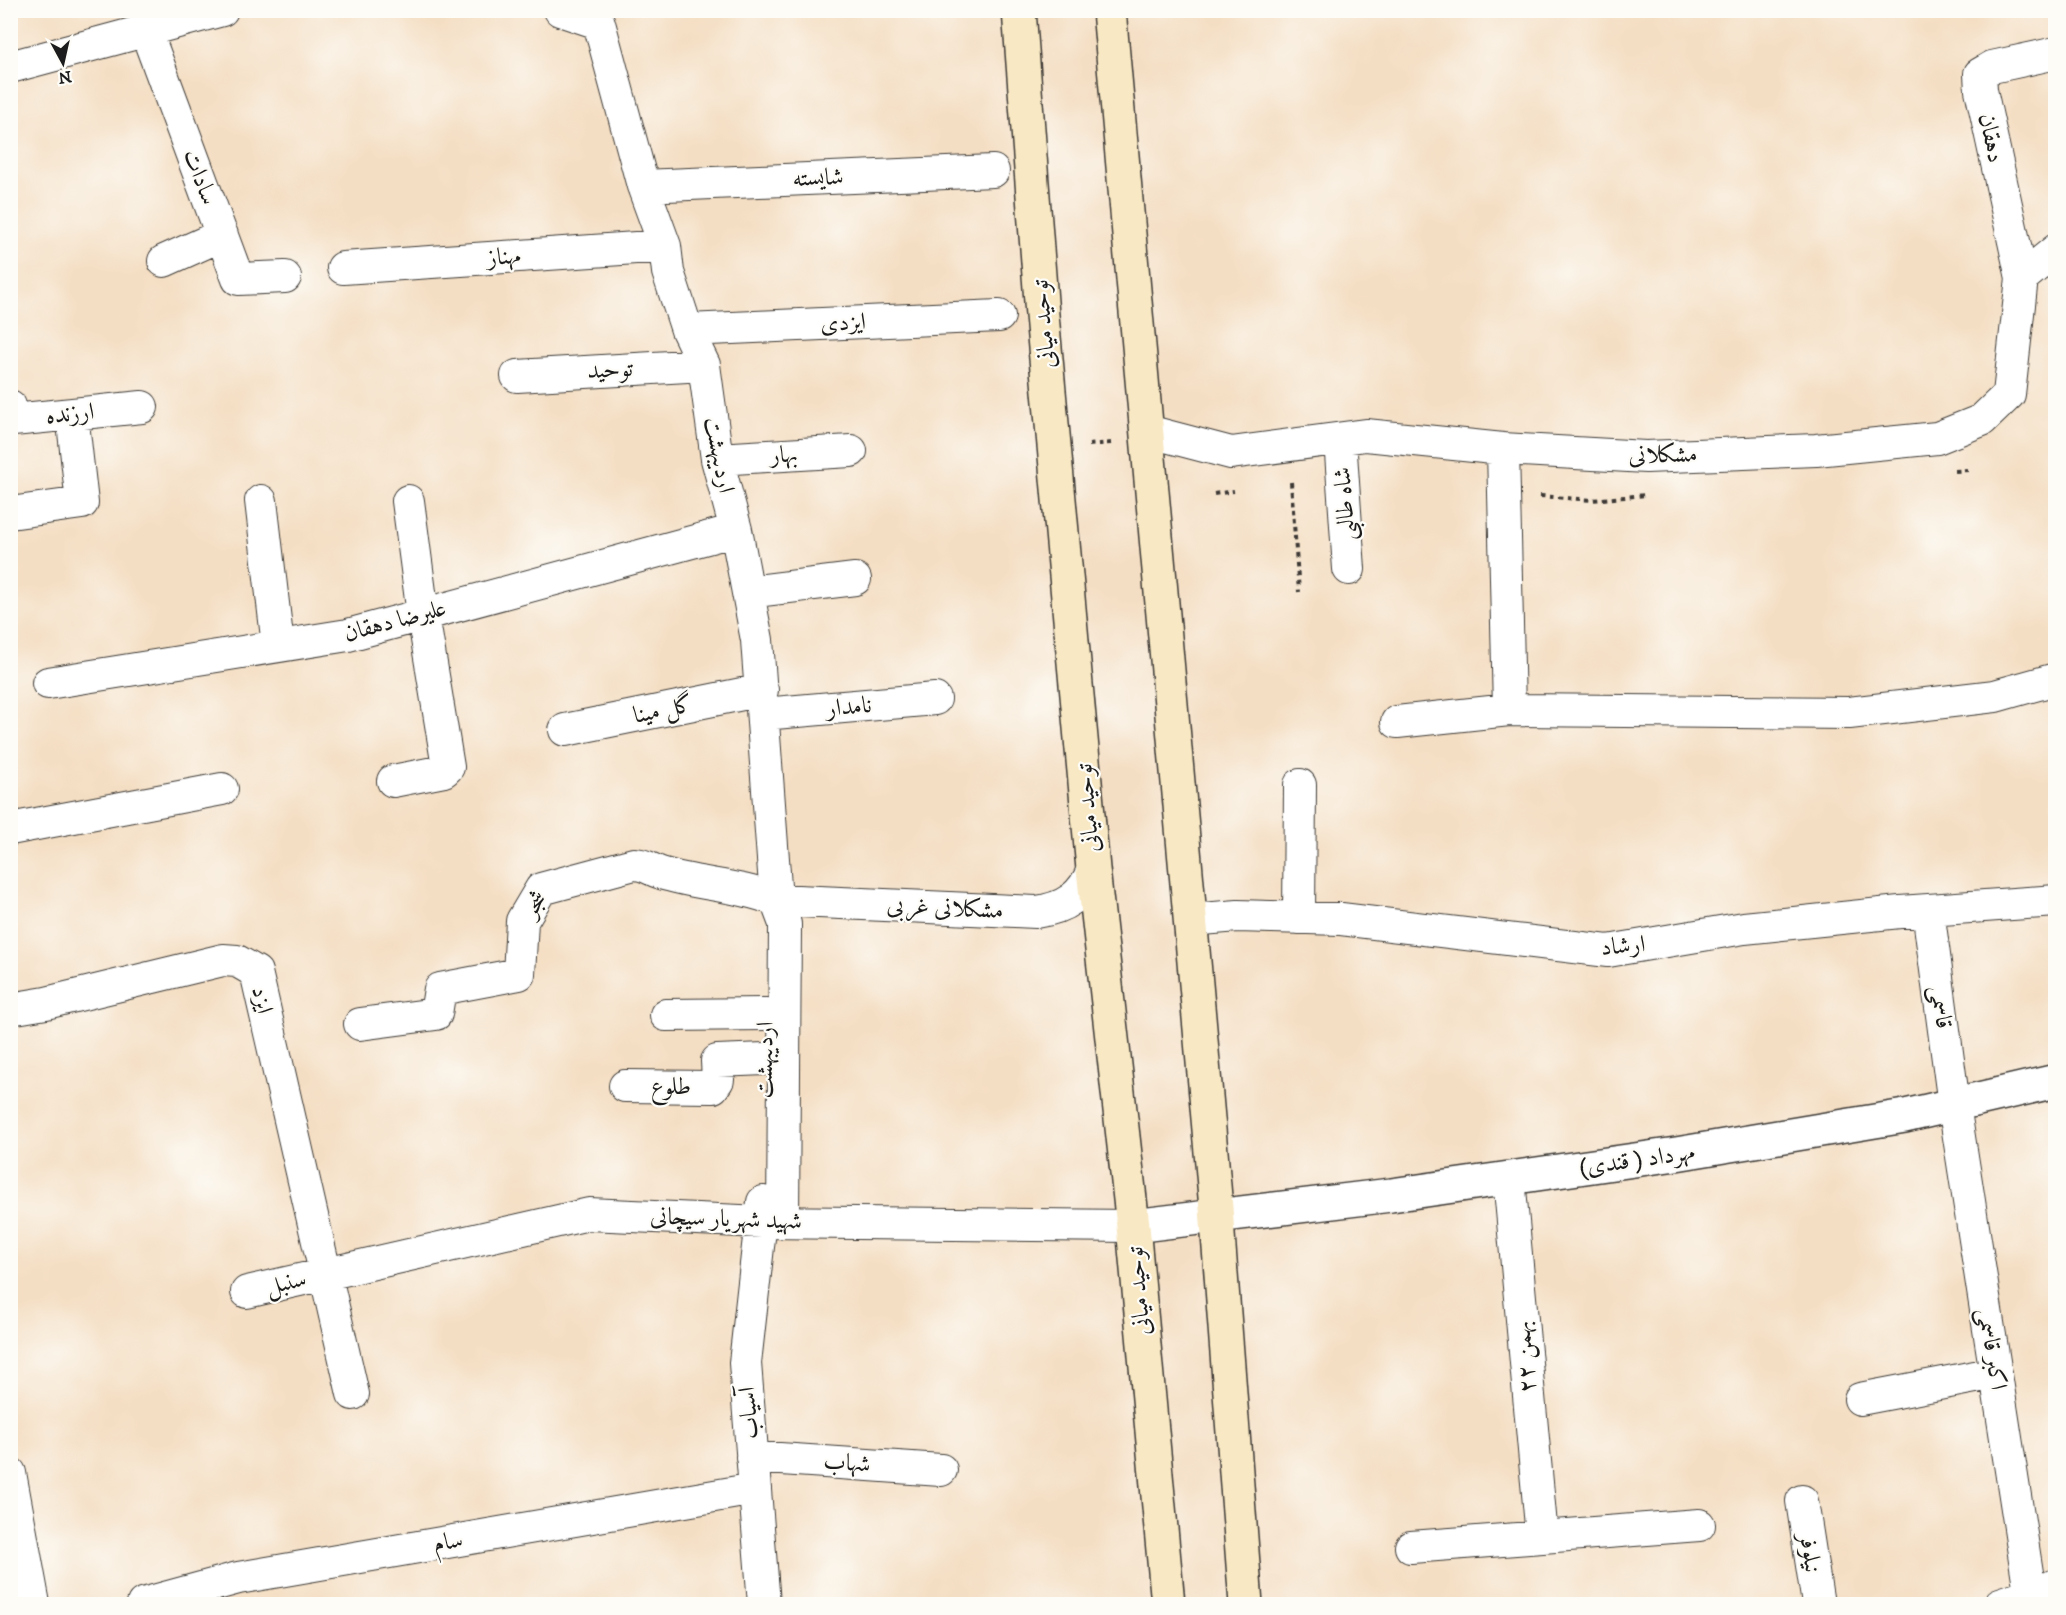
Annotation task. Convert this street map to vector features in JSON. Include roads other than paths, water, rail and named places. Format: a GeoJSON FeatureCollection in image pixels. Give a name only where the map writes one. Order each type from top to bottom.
{"type":"FeatureCollection","features":[{"type":"Feature","properties":{"kind":"main road","name":"توحید میانی"},"geometry":{"type":"LineString","coordinates":[[1019,10],[1042,315],[1093,869],[1133,1226],[1168,1605]]}},
{"type":"Feature","properties":{"kind":"main road"},"geometry":{"type":"LineString","coordinates":[[1109,10],[1190,921],[1246,1605]]}},
{"type":"Feature","properties":{"kind":"street"},"geometry":{"type":"LineString","coordinates":[[10,67],[222,10]]}},
{"type":"Feature","properties":{"kind":"street"},"geometry":{"type":"LineString","coordinates":[[560,10],[602,17]]}},
{"type":"Feature","properties":{"kind":"street","name":"اردیبهشت"},"geometry":{"type":"LineString","coordinates":[[602,17],[643,186],[665,246],[668,272],[687,330],[704,365],[717,459],[736,530],[757,640],[776,900],[785,924],[773,1222]]}},
{"type":"Feature","properties":{"kind":"street","name":"سادات"},"geometry":{"type":"LineString","coordinates":[[146,31],[238,279],[285,277]]}},
{"type":"Feature","properties":{"kind":"street","name":"دهقان"},"geometry":{"type":"LineString","coordinates":[[2022,278],[1981,90],[1980,74],[1992,67],[2055,52]]}},
{"type":"Feature","properties":{"kind":"street","name":"شایسته"},"geometry":{"type":"LineString","coordinates":[[643,186],[993,171]]}},
{"type":"Feature","properties":{"kind":"street"},"geometry":{"type":"LineString","coordinates":[[164,261],[222,235]]}},
{"type":"Feature","properties":{"kind":"street","name":"مهناز"},"geometry":{"type":"LineString","coordinates":[[343,268],[665,246]]}},
{"type":"Feature","properties":{"kind":"street"},"geometry":{"type":"LineString","coordinates":[[2022,278],[2055,250]]}},
{"type":"Feature","properties":{"kind":"street","name":"مشکلانی"},"geometry":{"type":"LineString","coordinates":[[1147,435],[1231,453],[1366,435],[1503,449],[1646,457],[1816,450],[1937,438],[1982,420],[2009,394],[2022,278]]}},
{"type":"Feature","properties":{"kind":"street","name":"ایزدی"},"geometry":{"type":"LineString","coordinates":[[687,330],[999,316]]}},
{"type":"Feature","properties":{"kind":"street","name":"توحید"},"geometry":{"type":"LineString","coordinates":[[516,376],[704,365]]}},
{"type":"Feature","properties":{"kind":"street","name":"ارزنده"},"geometry":{"type":"LineString","coordinates":[[10,406],[13,420],[141,407]]}},
{"type":"Feature","properties":{"kind":"street"},"geometry":{"type":"LineString","coordinates":[[10,513],[82,503],[72,414]]}},
{"type":"Feature","properties":{"kind":"street","name":"شاه طالبی"},"geometry":{"type":"LineString","coordinates":[[1340,439],[1349,569]]}},
{"type":"Feature","properties":{"kind":"street"},"geometry":{"type":"LineString","coordinates":[[1503,449],[1509,710]]}},
{"type":"Feature","properties":{"kind":"street","name":"بهار"},"geometry":{"type":"LineString","coordinates":[[717,459],[850,451]]}},
{"type":"Feature","properties":{"kind":"street"},"geometry":{"type":"LineString","coordinates":[[261,501],[278,646]]}},
{"type":"Feature","properties":{"kind":"street"},"geometry":{"type":"LineString","coordinates":[[393,781],[444,771],[448,767],[423,615],[408,501]]}},
{"type":"Feature","properties":{"kind":"street","name":"علیرضا دهقان"},"geometry":{"type":"LineString","coordinates":[[48,683],[348,635],[736,530]]}},
{"type":"Feature","properties":{"kind":"street"},"geometry":{"type":"LineString","coordinates":[[748,592],[855,579]]}},
{"type":"Feature","properties":{"kind":"street"},"geometry":{"type":"LineString","coordinates":[[1398,722],[1509,710],[1849,713],[1995,696],[2055,679]]}},
{"type":"Feature","properties":{"kind":"street","name":"نامدار"},"geometry":{"type":"LineString","coordinates":[[763,702],[935,699]]}},
{"type":"Feature","properties":{"kind":"street","name":"گل مینا"},"geometry":{"type":"LineString","coordinates":[[565,730],[763,702]]}},
{"type":"Feature","properties":{"kind":"street"},"geometry":{"type":"LineString","coordinates":[[1299,918],[1300,784]]}},
{"type":"Feature","properties":{"kind":"street"},"geometry":{"type":"LineString","coordinates":[[10,829],[222,789]]}},
{"type":"Feature","properties":{"kind":"street","name":"شجر"},"geometry":{"type":"LineString","coordinates":[[360,1024],[436,1014],[440,989],[519,974],[522,921],[539,892],[545,887],[638,864],[660,873],[754,891],[776,900]]}},
{"type":"Feature","properties":{"kind":"street","name":"مشکلانی غربی"},"geometry":{"type":"LineString","coordinates":[[776,900],[1036,912],[1056,909],[1073,900],[1087,886],[1093,869]]}},
{"type":"Feature","properties":{"kind":"street","name":"اردیبهشت"},"geometry":{"type":"LineString","coordinates":[[773,1222],[765,1014],[768,923],[776,900]]}},
{"type":"Feature","properties":{"kind":"street","name":"ارشاد"},"geometry":{"type":"LineString","coordinates":[[1190,921],[1238,916],[1341,919],[1608,951],[1744,928],[1928,910],[2055,901]]}},
{"type":"Feature","properties":{"kind":"street","name":"قاسمی"},"geometry":{"type":"LineString","coordinates":[[1928,910],[1954,1105]]}},
{"type":"Feature","properties":{"kind":"street","name":"ایزد"},"geometry":{"type":"LineString","coordinates":[[10,1009],[46,1003],[223,960],[237,962],[256,972],[326,1274]]}},
{"type":"Feature","properties":{"kind":"street"},"geometry":{"type":"LineString","coordinates":[[666,1015],[765,1014]]}},
{"type":"Feature","properties":{"kind":"street","name":"طلوع"},"geometry":{"type":"LineString","coordinates":[[625,1086],[713,1087],[718,1080],[717,1060],[765,1059]]}},
{"type":"Feature","properties":{"kind":"street","name":"مهرداد ( قندی)"},"geometry":{"type":"LineString","coordinates":[[1133,1226],[1687,1153],[1905,1116],[2055,1081]]}},
{"type":"Feature","properties":{"kind":"street","name":"اکبر قاسمی"},"geometry":{"type":"LineString","coordinates":[[1954,1105],[1996,1373],[2043,1588]]}},
{"type":"Feature","properties":{"kind":"street","name":"۲۲ بهمن"},"geometry":{"type":"LineString","coordinates":[[1509,1178],[1542,1537]]}},
{"type":"Feature","properties":{"kind":"street","name":"شهید شهریار سیچانی"},"geometry":{"type":"LineString","coordinates":[[326,1274],[589,1214],[773,1222],[1133,1226]]}},
{"type":"Feature","properties":{"kind":"street","name":"آسیاب"},"geometry":{"type":"LineString","coordinates":[[764,1605],[745,1363],[773,1222]]}},
{"type":"Feature","properties":{"kind":"street"},"geometry":{"type":"LineString","coordinates":[[326,1274],[353,1394]]}},
{"type":"Feature","properties":{"kind":"street","name":"سنبل"},"geometry":{"type":"LineString","coordinates":[[247,1293],[326,1274]]}},
{"type":"Feature","properties":{"kind":"street"},"geometry":{"type":"LineString","coordinates":[[1860,1399],[1996,1373]]}},
{"type":"Feature","properties":{"kind":"street","name":"شهاب"},"geometry":{"type":"LineString","coordinates":[[752,1456],[941,1470]]}},
{"type":"Feature","properties":{"kind":"street"},"geometry":{"type":"LineString","coordinates":[[10,1473],[34,1605]]}},
{"type":"Feature","properties":{"kind":"street","name":"سام"},"geometry":{"type":"LineString","coordinates":[[143,1605],[238,1578],[755,1490]]}},
{"type":"Feature","properties":{"kind":"street","name":"نیلوفر"},"geometry":{"type":"LineString","coordinates":[[1802,1500],[1818,1605]]}},
{"type":"Feature","properties":{"kind":"street"},"geometry":{"type":"LineString","coordinates":[[1411,1547],[1700,1524]]}},
{"type":"Feature","properties":{"kind":"street"},"geometry":{"type":"LineString","coordinates":[[2000,1605],[2043,1588]]}}]}
